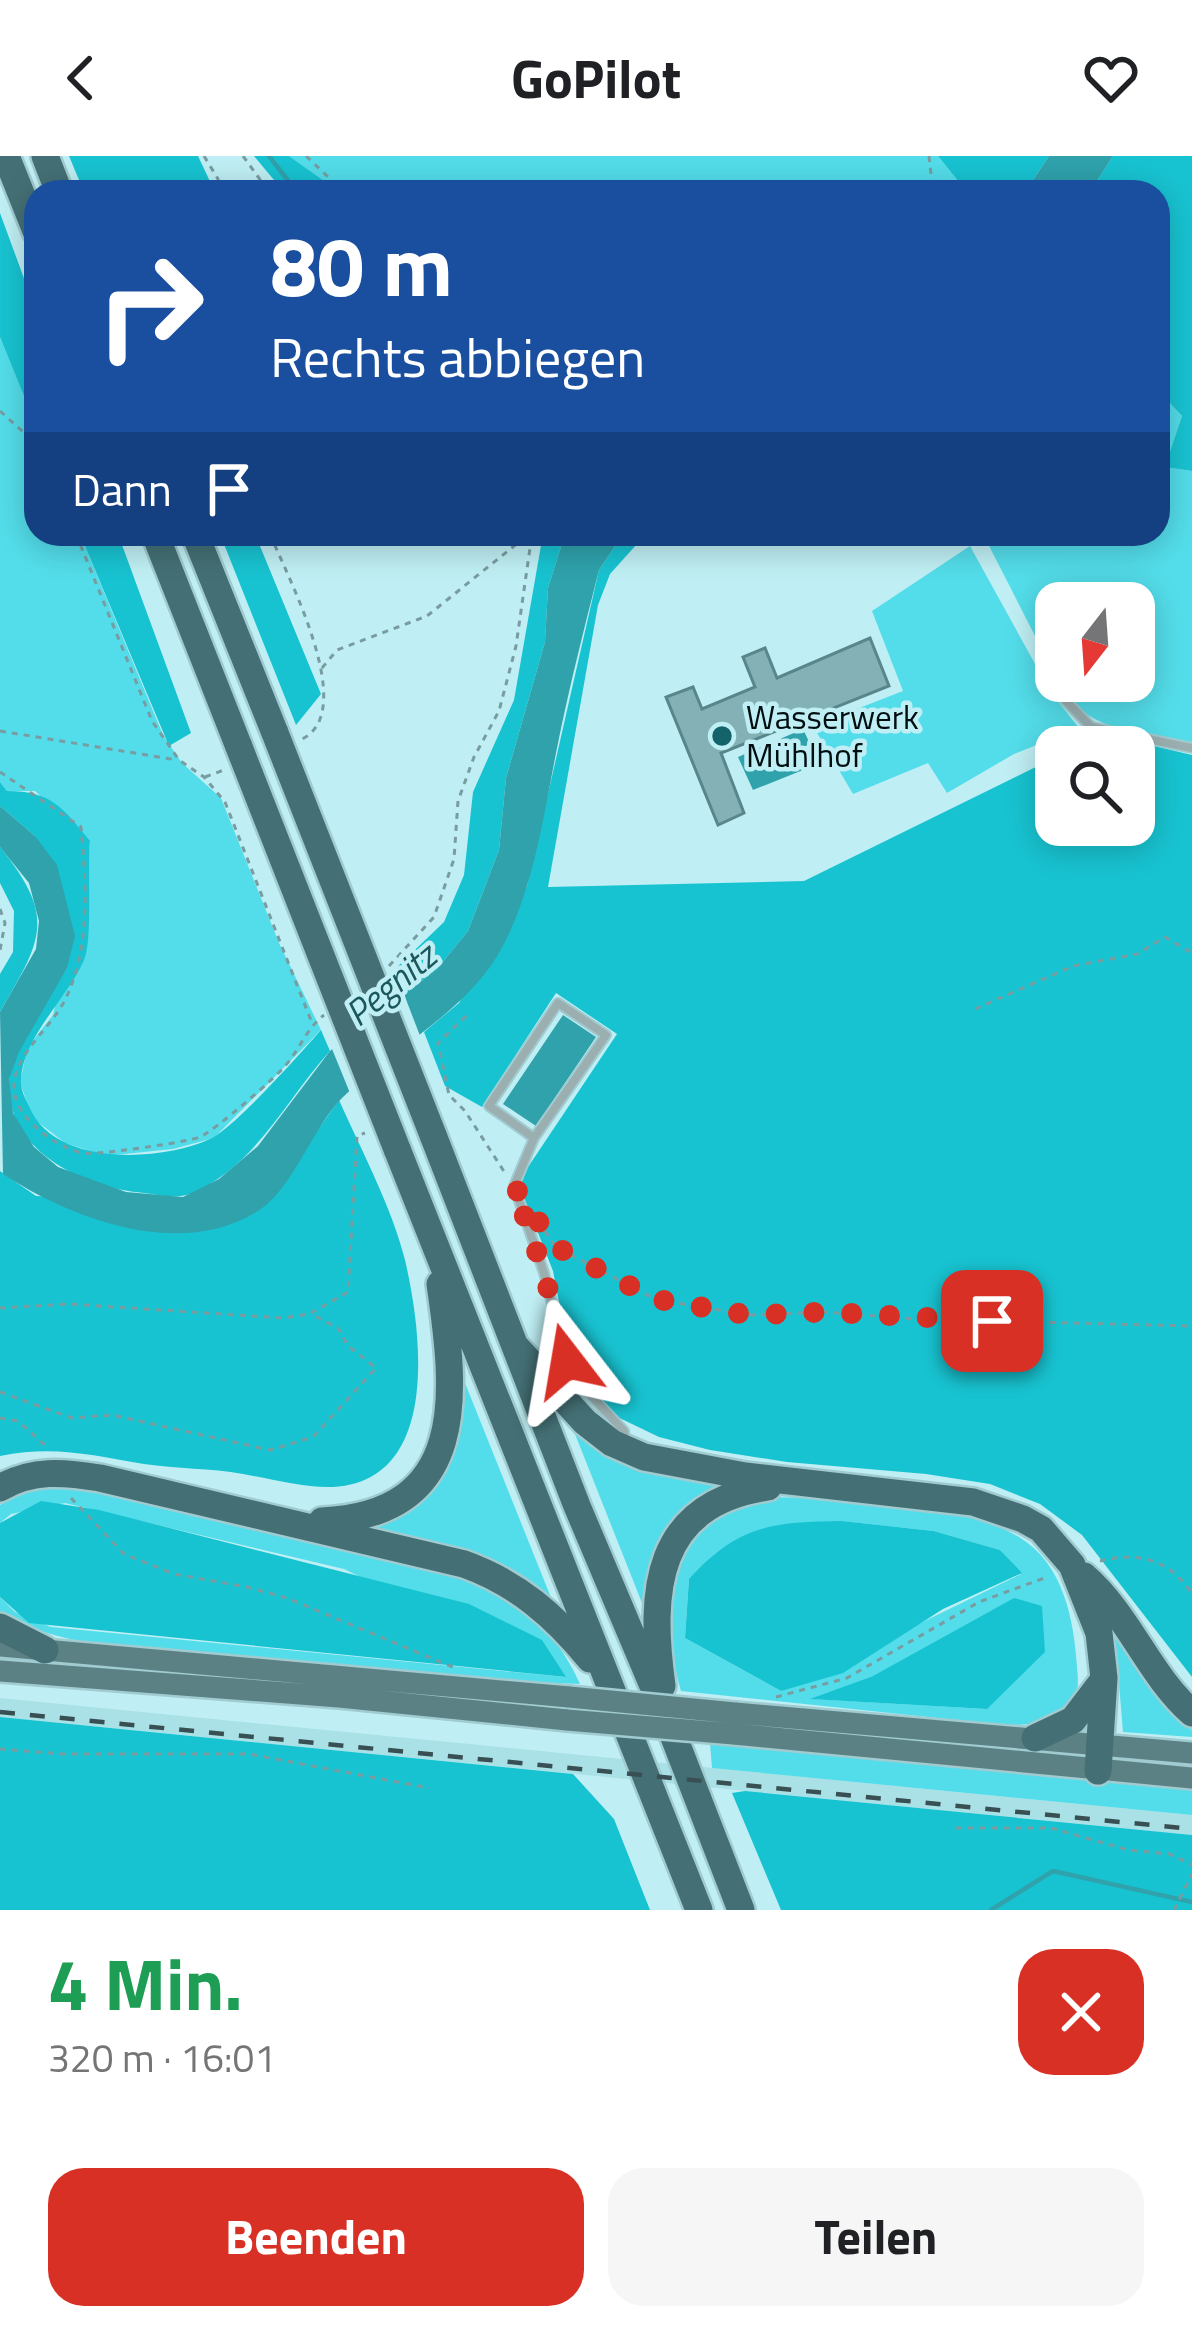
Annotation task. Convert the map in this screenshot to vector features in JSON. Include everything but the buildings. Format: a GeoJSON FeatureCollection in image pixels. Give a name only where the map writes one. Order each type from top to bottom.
{"type":"FeatureCollection","features":[{"type":"Feature","properties":{"kind":"highway"},"geometry":{"type":"LineString","coordinates":[[6,156],[24,201]]}},
{"type":"Feature","properties":{"kind":"highway"},"geometry":{"type":"LineString","coordinates":[[159,546],[232,758],[397,1149],[699,1910]]}},
{"type":"Feature","properties":{"kind":"highway"},"geometry":{"type":"LineString","coordinates":[[200,546],[281,739],[577,1506],[741,1910]]}},
{"type":"Feature","properties":{"kind":"highway"},"geometry":{"type":"LineString","coordinates":[[297,1522],[344,1520],[387,1508],[426,1478],[439,1455],[452,1387],[435,1244]]}},
{"type":"Feature","properties":{"kind":"highway"},"geometry":{"type":"LineString","coordinates":[[516,1347],[585,1422],[626,1450],[669,1464],[992,1507],[1041,1529],[1059,1571],[1093,1611],[1104,1678],[1099,1758]]}},
{"type":"Feature","properties":{"kind":"highway"},"geometry":{"type":"LineString","coordinates":[[0,1488],[30,1475],[72,1474],[297,1522],[493,1574],[542,1608],[608,1682]]}},
{"type":"Feature","properties":{"kind":"highway"},"geometry":{"type":"LineString","coordinates":[[667,1719],[656,1620],[657,1594],[671,1546],[700,1512],[725,1497],[796,1483]]}},
{"type":"Feature","properties":{"kind":"highway"},"geometry":{"type":"LineString","coordinates":[[1059,1571],[1121,1616],[1167,1687],[1192,1714]]}},
{"type":"Feature","properties":{"kind":"highway"},"geometry":{"type":"LineString","coordinates":[[0,1627],[45,1650]]}},
{"type":"Feature","properties":{"kind":"highway"},"geometry":{"type":"LineString","coordinates":[[1036,1738],[1073,1720],[1104,1678]]}},
{"type":"Feature","properties":{"kind":"main road"},"geometry":{"type":"LineString","coordinates":[[0,1646],[568,1709],[1099,1758],[1192,1753]]}},
{"type":"Feature","properties":{"kind":"main road"},"geometry":{"type":"LineString","coordinates":[[0,1671],[568,1709]]}},
{"type":"Feature","properties":{"kind":"main road"},"geometry":{"type":"LineString","coordinates":[[735,1723],[1036,1738],[1099,1758],[1192,1778]]}},
{"type":"Feature","properties":{"kind":"lane"},"geometry":{"type":"LineString","coordinates":[[1066,702],[1091,727],[1192,748]]}},
{"type":"Feature","properties":{"kind":"lane"},"geometry":{"type":"LineString","coordinates":[[534,1138],[490,1106],[558,1003],[606,1035],[534,1138],[514,1186],[567,1361],[581,1385],[623,1431],[626,1450]]}},
{"type":"Feature","properties":{"kind":"path"},"geometry":{"type":"LineString","coordinates":[[306,156],[331,180]]}},
{"type":"Feature","properties":{"kind":"path"},"geometry":{"type":"LineString","coordinates":[[0,411],[24,433]]}},
{"type":"Feature","properties":{"kind":"path"},"geometry":{"type":"LineString","coordinates":[[81,546],[152,721],[178,760],[204,777],[225,802],[312,1024]]}},
{"type":"Feature","properties":{"kind":"path"},"geometry":{"type":"LineString","coordinates":[[275,546],[322,668],[326,692],[318,722],[308,737],[281,739]]}},
{"type":"Feature","properties":{"kind":"path"},"geometry":{"type":"LineString","coordinates":[[322,668],[337,650],[427,616],[516,546]]}},
{"type":"Feature","properties":{"kind":"path"},"geometry":{"type":"LineString","coordinates":[[384,970],[434,917],[454,859],[458,801],[474,757],[499,711],[516,646],[529,546]]}},
{"type":"Feature","properties":{"kind":"path"},"geometry":{"type":"LineString","coordinates":[[0,731],[178,760]]}},
{"type":"Feature","properties":{"kind":"path"},"geometry":{"type":"LineString","coordinates":[[204,777],[232,758]]}},
{"type":"Feature","properties":{"kind":"path"},"geometry":{"type":"LineString","coordinates":[[0,772],[82,827],[80,962],[64,1002],[20,1063],[13,1083],[23,1112],[45,1137],[86,1155],[201,1137],[286,1066],[312,1024],[330,1010]]}},
{"type":"Feature","properties":{"kind":"path"},"geometry":{"type":"LineString","coordinates":[[0,909],[5,923],[0,950]]}},
{"type":"Feature","properties":{"kind":"path"},"geometry":{"type":"LineString","coordinates":[[975,1009],[1073,966],[1137,954],[1166,937],[1192,953]]}},
{"type":"Feature","properties":{"kind":"path"},"geometry":{"type":"LineString","coordinates":[[466,1016],[438,1043],[449,1095],[478,1128],[514,1186]]}},
{"type":"Feature","properties":{"kind":"path"},"geometry":{"type":"LineString","coordinates":[[0,1308],[69,1304],[283,1318],[309,1314],[348,1292],[357,1136],[376,1128]]}},
{"type":"Feature","properties":{"kind":"path"},"geometry":{"type":"LineString","coordinates":[[535,1216],[556,1247],[655,1299],[748,1315],[824,1312],[1192,1326]]}},
{"type":"Feature","properties":{"kind":"path"},"geometry":{"type":"LineString","coordinates":[[0,1392],[72,1418],[112,1415],[270,1450],[313,1437],[376,1368],[348,1346],[338,1328],[309,1314]]}},
{"type":"Feature","properties":{"kind":"path"},"geometry":{"type":"LineString","coordinates":[[0,1418],[18,1421],[48,1448]]}},
{"type":"Feature","properties":{"kind":"path"},"geometry":{"type":"LineString","coordinates":[[70,1498],[124,1554],[174,1574],[287,1598],[462,1670]]}},
{"type":"Feature","properties":{"kind":"path"},"geometry":{"type":"LineString","coordinates":[[1100,1561],[1126,1554],[1155,1561],[1192,1594]]}},
{"type":"Feature","properties":{"kind":"path"},"geometry":{"type":"LineString","coordinates":[[762,1700],[847,1678],[979,1602],[1059,1571]]}},
{"type":"Feature","properties":{"kind":"path"},"geometry":{"type":"LineString","coordinates":[[0,1750],[249,1754],[429,1788]]}},
{"type":"Feature","properties":{"kind":"path"},"geometry":{"type":"LineString","coordinates":[[955,1828],[1051,1828],[1128,1850],[1170,1854],[1192,1865]]}},
{"type":"Feature","properties":{"kind":"path"},"geometry":{"type":"LineString","coordinates":[[1174,1910],[1192,1874]]}},
{"type":"Feature","properties":{"kind":"shaded area"},"geometry":{"type":"Polygon","coordinates":[[[69,156],[198,156],[209,180],[79,180],[69,156]]]}},
{"type":"Feature","properties":{"kind":"shaded area"},"geometry":{"type":"Polygon","coordinates":[[[254,156],[289,156],[323,180],[274,180],[254,156]]]}},
{"type":"Feature","properties":{"kind":"shaded area"},"geometry":{"type":"Polygon","coordinates":[[[289,156],[938,156],[957,180],[323,180],[289,156]]]}},
{"type":"Feature","properties":{"kind":"shaded area"},"geometry":{"type":"Polygon","coordinates":[[[938,156],[1049,156],[1033,180],[957,180],[938,156]]]}},
{"type":"Feature","properties":{"kind":"shaded area"},"geometry":{"type":"Polygon","coordinates":[[[1049,156],[1113,156],[1098,180],[1033,180],[1049,156]]]}},
{"type":"Feature","properties":{"kind":"shaded area"},"geometry":{"type":"Polygon","coordinates":[[[1113,156],[1192,156],[1192,471],[1170,468],[1182,416],[1170,403],[1170,180],[1098,180],[1113,156]]]}},
{"type":"Feature","properties":{"kind":"shaded area"},"geometry":{"type":"Polygon","coordinates":[[[0,213],[24,278],[24,396],[0,337],[0,213]]]}},
{"type":"Feature","properties":{"kind":"shaded area"},"geometry":{"type":"Polygon","coordinates":[[[0,337],[24,396],[24,546],[85,546],[163,735],[182,763],[221,798],[279,943],[321,1030],[214,1138],[173,1149],[105,1156],[65,1143],[34,1119],[20,1084],[27,1048],[53,1015],[90,842],[35,791],[7,791],[0,782],[0,337]]]}},
{"type":"Feature","properties":{"kind":"shaded area"},"geometry":{"type":"Polygon","coordinates":[[[1170,403],[1182,416],[1170,454],[1170,403]]]}},
{"type":"Feature","properties":{"kind":"shaded area"},"geometry":{"type":"Polygon","coordinates":[[[1170,468],[1192,471],[1192,742],[1155,736],[1155,726],[1111,726],[1073,702],[1155,702],[1155,582],[1035,582],[1035,636],[989,546],[1170,546],[1170,468]]]}},
{"type":"Feature","properties":{"kind":"shaded area"},"geometry":{"type":"Polygon","coordinates":[[[85,546],[122,546],[191,733],[169,746],[85,546]]]}},
{"type":"Feature","properties":{"kind":"shaded area"},"geometry":{"type":"Polygon","coordinates":[[[225,546],[260,546],[321,694],[296,725],[225,546]]]}},
{"type":"Feature","properties":{"kind":"shaded area"},"geometry":{"type":"Polygon","coordinates":[[[541,546],[561,546],[548,588],[545,642],[506,778],[499,850],[468,931],[437,969],[407,992],[396,968],[444,922],[464,875],[473,792],[514,700],[541,546]]]}},
{"type":"Feature","properties":{"kind":"shaded area"},"geometry":{"type":"Polygon","coordinates":[[[561,546],[615,546],[599,570],[524,896],[505,942],[472,988],[342,1098],[273,1199],[230,1224],[198,1232],[129,1228],[62,1206],[3,1174],[0,1012],[36,949],[39,921],[29,883],[0,847],[0,806],[35,836],[57,865],[75,936],[67,968],[19,1052],[9,1079],[13,1113],[34,1147],[58,1167],[126,1192],[183,1197],[219,1179],[258,1146],[330,1051],[437,969],[468,931],[499,850],[506,778],[545,642],[548,588],[561,546]]]}},
{"type":"Feature","properties":{"kind":"shaded area"},"geometry":{"type":"Polygon","coordinates":[[[615,546],[635,546],[610,574],[598,605],[548,887],[804,881],[1035,767],[1035,846],[1155,846],[1155,746],[1192,755],[1192,1677],[1082,1535],[1040,1504],[990,1484],[710,1450],[659,1437],[605,1411],[583,1382],[566,1339],[553,1271],[520,1187],[522,1176],[617,1034],[556,993],[482,1107],[445,1086],[424,1032],[459,1003],[527,886],[599,570],[615,546]]]}},
{"type":"Feature","properties":{"kind":"shaded area"},"geometry":{"type":"Polygon","coordinates":[[[970,546],[1035,664],[1035,702],[1059,702],[1077,726],[1035,726],[1035,746],[947,793],[928,763],[853,794],[813,726],[903,691],[872,611],[970,546]]]}},
{"type":"Feature","properties":{"kind":"shaded area"},"geometry":{"type":"Polygon","coordinates":[[[803,729],[810,744],[759,767],[811,747],[818,764],[753,790],[738,757],[803,729]]]}},
{"type":"Feature","properties":{"kind":"shaded area"},"geometry":{"type":"Polygon","coordinates":[[[0,782],[7,791],[46,798],[90,841],[84,960],[29,1049],[21,1080],[42,1126],[60,1140],[84,1149],[137,1155],[210,1139],[267,1089],[321,1030],[330,1051],[268,1131],[233,1167],[190,1194],[161,1196],[98,1183],[53,1162],[21,1128],[12,1107],[11,1069],[67,968],[35,836],[0,806],[0,782]]]}},
{"type":"Feature","properties":{"kind":"shaded area"},"geometry":{"type":"Polygon","coordinates":[[[0,847],[30,892],[37,929],[26,965],[0,1012],[0,974],[13,952],[14,911],[0,883],[0,847]]]}},
{"type":"Feature","properties":{"kind":"shaded area"},"geometry":{"type":"Polygon","coordinates":[[[563,1015],[596,1037],[536,1126],[503,1104],[563,1015]]]}},
{"type":"Feature","properties":{"kind":"shaded area"},"geometry":{"type":"Polygon","coordinates":[[[339,1100],[392,1219],[411,1290],[418,1362],[416,1399],[408,1432],[392,1459],[368,1479],[322,1487],[72,1452],[0,1456],[0,1171],[36,1196],[263,1207],[339,1100]]]}},
{"type":"Feature","properties":{"kind":"shaded area"},"geometry":{"type":"Polygon","coordinates":[[[463,1378],[552,1600],[484,1562],[358,1529],[454,1443],[463,1378]]]}},
{"type":"Feature","properties":{"kind":"shaded area"},"geometry":{"type":"Polygon","coordinates":[[[578,1431],[735,1484],[647,1585],[644,1608],[575,1434],[578,1431]]]}},
{"type":"Feature","properties":{"kind":"shaded area"},"geometry":{"type":"Polygon","coordinates":[[[61,1486],[485,1581],[541,1625],[580,1684],[118,1647],[28,1626],[0,1614],[0,1597],[15,1612],[51,1627],[565,1677],[344,1569],[65,1503],[11,1514],[0,1523],[0,1505],[29,1492],[61,1486]]]}},
{"type":"Feature","properties":{"kind":"shaded area"},"geometry":{"type":"Polygon","coordinates":[[[765,1497],[929,1508],[992,1524],[1019,1537],[1047,1562],[1064,1595],[1075,1649],[1078,1681],[1074,1699],[1049,1719],[1004,1725],[681,1691],[668,1617],[674,1567],[683,1545],[698,1526],[724,1510],[765,1497]],[[841,1521],[689,1579],[685,1638],[781,1691],[1021,1574],[1000,1550],[934,1531],[841,1521]],[[873,1676],[813,1699],[987,1709],[873,1676]]]}},
{"type":"Feature","properties":{"kind":"shaded area"},"geometry":{"type":"Polygon","coordinates":[[[41,1501],[99,1510],[469,1604],[542,1640],[566,1677],[29,1623],[0,1597],[0,1523],[41,1501]]]}},
{"type":"Feature","properties":{"kind":"shaded area"},"geometry":{"type":"Polygon","coordinates":[[[842,1521],[934,1531],[1000,1550],[1022,1573],[943,1609],[843,1673],[781,1691],[685,1638],[689,1579],[724,1547],[776,1526],[842,1521]]]}},
{"type":"Feature","properties":{"kind":"shaded area"},"geometry":{"type":"Polygon","coordinates":[[[1014,1598],[1042,1606],[1045,1652],[987,1709],[810,1699],[873,1676],[1014,1598]]]}},
{"type":"Feature","properties":{"kind":"shaded area"},"geometry":{"type":"Polygon","coordinates":[[[1118,1635],[1164,1700],[1192,1730],[1192,1737],[1123,1732],[1118,1635]]]}},
{"type":"Feature","properties":{"kind":"shaded area"},"geometry":{"type":"Polygon","coordinates":[[[0,1698],[1192,1815],[1192,1835],[0,1717],[0,1698]]]}},
{"type":"Feature","properties":{"kind":"shaded area"},"geometry":{"type":"Polygon","coordinates":[[[0,1717],[573,1774],[614,1819],[650,1910],[0,1910],[0,1717]]]}},
{"type":"Feature","properties":{"kind":"shaded area"},"geometry":{"type":"Polygon","coordinates":[[[710,1743],[1192,1787],[1192,1815],[712,1768],[710,1743]]]}},
{"type":"Feature","properties":{"kind":"shaded area"},"geometry":{"type":"Polygon","coordinates":[[[732,1793],[1192,1835],[1192,1910],[781,1910],[732,1793]]]}},
{"type":"Feature","properties":{"kind":"pier"},"geometry":{"type":"Polygon","coordinates":[[[402,989],[422,1041],[352,1098],[330,1044],[402,989]]]}},
{"type":"Feature","properties":{"kind":"waterway"},"geometry":{"type":"LineString","coordinates":[[269,156],[288,180]]}},
{"type":"Feature","properties":{"kind":"waterway"},"geometry":{"type":"LineString","coordinates":[[991,1910],[1053,1871],[1192,1902]]}},
{"type":"Feature","properties":{"kind":"railway"},"geometry":{"type":"LineString","coordinates":[[0,1712],[1192,1829]]}},
{"type":"Feature","properties":{"kind":"place","name":"Wasserwerk Mühlhof"},"geometry":{"type":"Point","coordinates":[722,736]}},
{"type":"Feature","properties":{"kind":"route"},"geometry":{"type":"LineString","coordinates":[[567,1361],[514,1186],[556,1247],[655,1299],[748,1315],[824,1312],[992,1321]]}},
{"type":"Feature","properties":{"kind":"water label","name":"Pegnitz"},"geometry":{"type":"Point","coordinates":[390,984]}}]}
